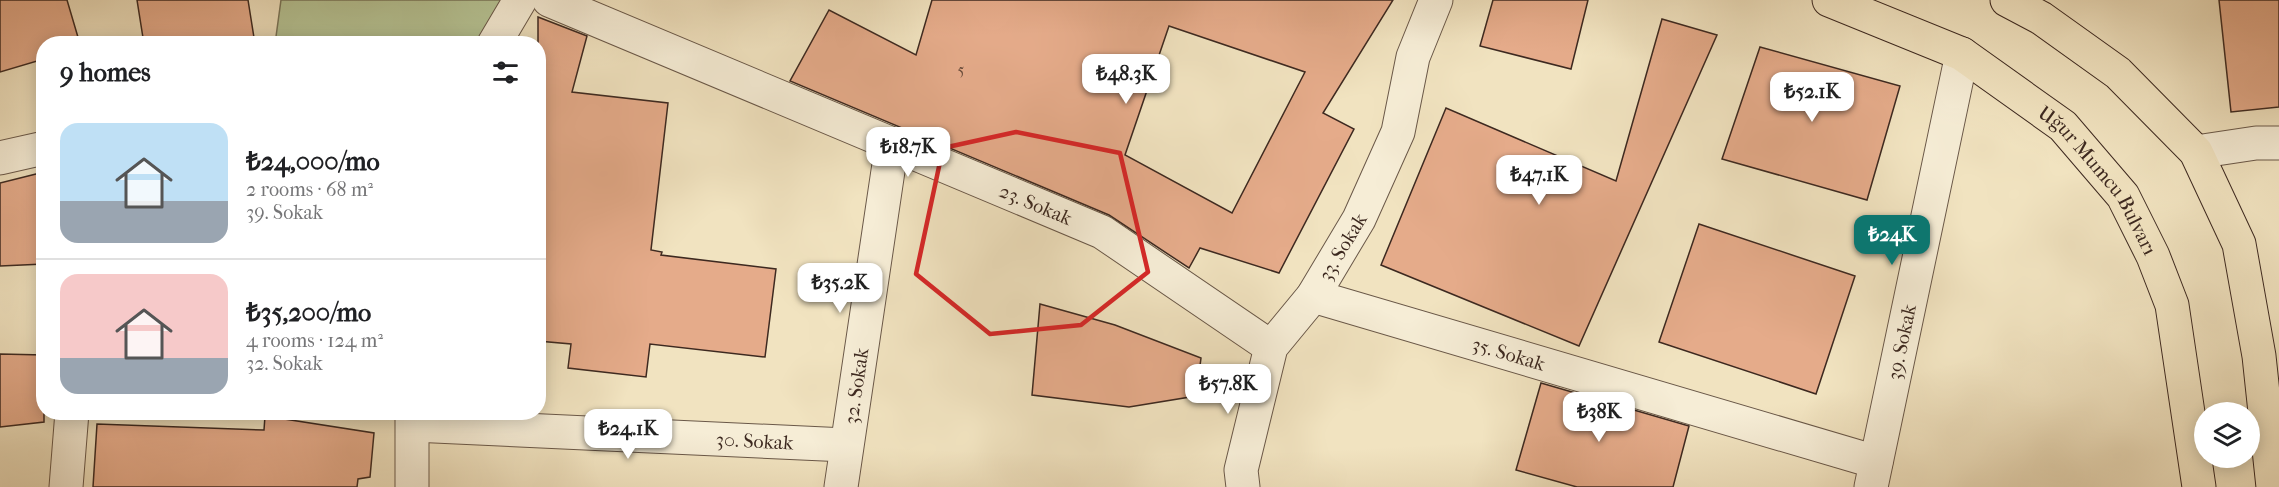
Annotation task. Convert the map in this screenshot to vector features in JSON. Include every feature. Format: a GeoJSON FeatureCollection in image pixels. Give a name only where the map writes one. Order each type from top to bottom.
{"type":"FeatureCollection","features":[{"type":"Feature","properties":{"kind":"main road","name":"Uğur Mumcu Bulvarı"},"geometry":{"type":"LineString","coordinates":[[1829,0],[1962,54],[2063,126],[2123,196],[2153,255],[2172,305],[2199,487]]}},
{"type":"Feature","properties":{"kind":"main road"},"geometry":{"type":"LineString","coordinates":[[2007,0],[2041,18],[2118,73],[2196,152],[2239,244],[2259,356],[2273,487]]}},
{"type":"Feature","properties":{"kind":"street"},"geometry":{"type":"LineString","coordinates":[[499,36],[520,0]]}},
{"type":"Feature","properties":{"kind":"street","name":"23. Sokak"},"geometry":{"type":"LineString","coordinates":[[549,0],[1102,232],[1271,347]]}},
{"type":"Feature","properties":{"kind":"street","name":"33. Sokak"},"geometry":{"type":"LineString","coordinates":[[1243,487],[1241,470],[1271,347],[1313,296],[1359,219],[1398,132],[1413,57],[1436,0]]}},
{"type":"Feature","properties":{"kind":"street","name":"39. Sokak"},"geometry":{"type":"LineString","coordinates":[[1874,474],[1962,54]]}},
{"type":"Feature","properties":{"kind":"street"},"geometry":{"type":"LineString","coordinates":[[2196,152],[2279,142]]}},
{"type":"Feature","properties":{"kind":"street","name":"32. Sokak"},"geometry":{"type":"LineString","coordinates":[[841,487],[892,144]]}},
{"type":"Feature","properties":{"kind":"street"},"geometry":{"type":"LineString","coordinates":[[0,158],[36,150]]}},
{"type":"Feature","properties":{"kind":"street","name":"35. Sokak"},"geometry":{"type":"LineString","coordinates":[[1313,296],[1874,474]]}},
{"type":"Feature","properties":{"kind":"street"},"geometry":{"type":"LineString","coordinates":[[66,487],[71,420]]}},
{"type":"Feature","properties":{"kind":"street"},"geometry":{"type":"LineString","coordinates":[[412,420],[412,487]]}},
{"type":"Feature","properties":{"kind":"street","name":"30. Sokak"},"geometry":{"type":"LineString","coordinates":[[429,420],[846,445]]}},
{"type":"Feature","properties":{"kind":"highlighted area"},"geometry":{"type":"Polygon","coordinates":[[[1016,132],[1120,153],[1148,272],[1081,325],[990,334],[916,274],[943,148],[1016,132]]]}},
{"type":"Feature","properties":{"kind":"green space"},"geometry":{"type":"Polygon","coordinates":[[[281,0],[520,0],[498,36],[276,36],[281,0]]]}},
{"type":"Feature","properties":{"kind":"building"},"geometry":{"type":"Polygon","coordinates":[[[0,0],[67,0],[78,36],[36,36],[36,61],[0,72],[0,0]]]}},
{"type":"Feature","properties":{"kind":"building"},"geometry":{"type":"Polygon","coordinates":[[[137,0],[248,0],[254,36],[143,36],[137,0]]]}},
{"type":"Feature","properties":{"kind":"building"},"geometry":{"type":"Polygon","coordinates":[[[932,0],[1393,0],[1323,113],[1354,129],[1279,273],[1200,248],[1189,268],[1109,215],[790,81],[829,10],[916,55],[932,0]],[[1169,26],[1125,155],[1232,213],[1305,72],[1169,26]]]}},
{"type":"Feature","properties":{"kind":"building"},"geometry":{"type":"Polygon","coordinates":[[[1493,0],[1588,0],[1571,69],[1480,46],[1493,0]]]}},
{"type":"Feature","properties":{"kind":"building"},"geometry":{"type":"Polygon","coordinates":[[[2219,0],[2279,0],[2279,107],[2231,112],[2219,0]]]}},
{"type":"Feature","properties":{"kind":"building"},"geometry":{"type":"Polygon","coordinates":[[[538,17],[587,36],[572,92],[668,103],[651,250],[662,252],[661,255],[776,269],[765,357],[650,344],[646,377],[568,368],[571,344],[546,342],[546,36],[538,36],[538,17]]]}},
{"type":"Feature","properties":{"kind":"building"},"geometry":{"type":"Polygon","coordinates":[[[1662,19],[1717,35],[1579,346],[1381,265],[1446,108],[1616,181],[1662,19]]]}},
{"type":"Feature","properties":{"kind":"building"},"geometry":{"type":"Polygon","coordinates":[[[1760,47],[1900,86],[1867,200],[1722,159],[1760,47]]]}},
{"type":"Feature","properties":{"kind":"building"},"geometry":{"type":"Polygon","coordinates":[[[36,174],[36,264],[0,266],[0,183],[36,174]]]}},
{"type":"Feature","properties":{"kind":"building"},"geometry":{"type":"Polygon","coordinates":[[[1699,224],[1855,276],[1816,394],[1659,342],[1699,224]]]}},
{"type":"Feature","properties":{"kind":"building"},"geometry":{"type":"Polygon","coordinates":[[[1040,304],[1115,325],[1201,358],[1196,396],[1129,407],[1032,395],[1040,304]]]}},
{"type":"Feature","properties":{"kind":"building"},"geometry":{"type":"Polygon","coordinates":[[[0,354],[36,355],[36,420],[44,420],[44,422],[0,427],[0,354]]]}},
{"type":"Feature","properties":{"kind":"building"},"geometry":{"type":"Polygon","coordinates":[[[1541,383],[1689,426],[1673,487],[1577,487],[1516,470],[1541,383]]]}},
{"type":"Feature","properties":{"kind":"building"},"geometry":{"type":"Polygon","coordinates":[[[265,420],[291,420],[374,433],[370,477],[358,479],[357,487],[93,487],[97,424],[264,430],[265,420]]]}}]}
